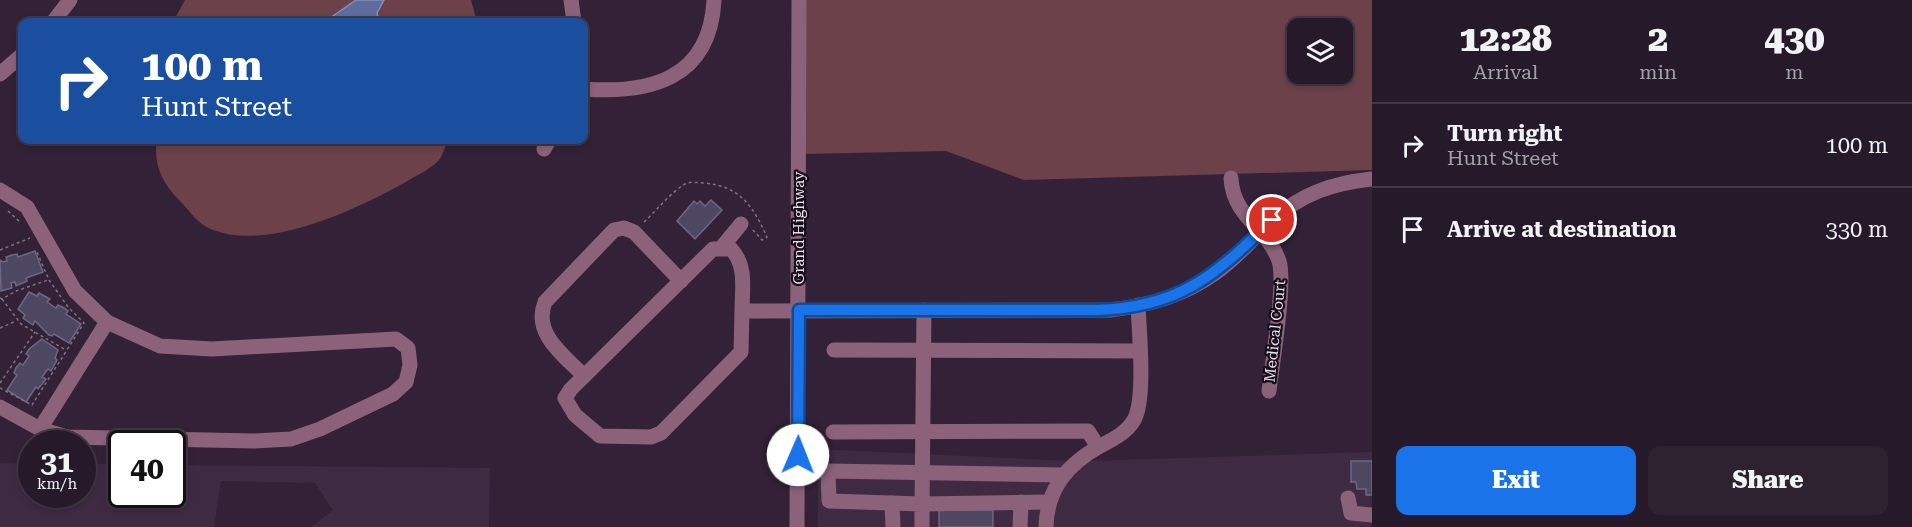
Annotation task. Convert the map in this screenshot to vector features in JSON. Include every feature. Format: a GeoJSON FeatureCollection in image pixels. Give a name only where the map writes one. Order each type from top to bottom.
{"type":"FeatureCollection","features":[{"type":"Feature","properties":{"kind":"street"},"geometry":{"type":"LineString","coordinates":[[572,0],[574,18]]}},
{"type":"Feature","properties":{"kind":"street"},"geometry":{"type":"LineString","coordinates":[[588,89],[632,90],[664,82],[679,73],[694,58],[710,26],[714,0]]}},
{"type":"Feature","properties":{"kind":"street","name":"Grand Highway"},"geometry":{"type":"LineString","coordinates":[[796,527],[799,0]]}},
{"type":"Feature","properties":{"kind":"street"},"geometry":{"type":"LineString","coordinates":[[54,18],[62,3]]}},
{"type":"Feature","properties":{"kind":"street"},"geometry":{"type":"LineString","coordinates":[[0,74],[18,58]]}},
{"type":"Feature","properties":{"kind":"street","name":"Medical Court"},"geometry":{"type":"LineString","coordinates":[[1232,178],[1238,205],[1276,254],[1281,268],[1269,390]]}},
{"type":"Feature","properties":{"kind":"street"},"geometry":{"type":"LineString","coordinates":[[742,311],[1096,310],[1138,305],[1164,299],[1202,282],[1226,265],[1284,210],[1314,192],[1372,179]]}},
{"type":"Feature","properties":{"kind":"street"},"geometry":{"type":"LineString","coordinates":[[0,190],[27,207],[75,291],[107,322],[160,346],[212,349],[396,339],[408,348],[410,365],[406,382],[393,394],[320,429],[291,439],[254,441],[67,437],[40,429],[0,407]]}},
{"type":"Feature","properties":{"kind":"street"},"geometry":{"type":"LineString","coordinates":[[722,247],[745,225]]}},
{"type":"Feature","properties":{"kind":"street"},"geometry":{"type":"LineString","coordinates":[[584,376],[545,336],[542,310],[544,302],[614,230],[624,228],[634,232],[681,281]]}},
{"type":"Feature","properties":{"kind":"street"},"geometry":{"type":"LineString","coordinates":[[722,247],[731,249],[742,266],[741,352],[655,435],[605,438],[596,434],[574,415],[565,398],[584,376],[713,249],[722,247]]}},
{"type":"Feature","properties":{"kind":"street"},"geometry":{"type":"LineString","coordinates":[[1046,527],[1049,502],[1063,475],[1076,461],[1122,433],[1134,420],[1139,403],[1138,305]]}},
{"type":"Feature","properties":{"kind":"street"},"geometry":{"type":"LineString","coordinates":[[922,527],[924,310]]}},
{"type":"Feature","properties":{"kind":"street"},"geometry":{"type":"LineString","coordinates":[[40,429],[107,322]]}},
{"type":"Feature","properties":{"kind":"street"},"geometry":{"type":"LineString","coordinates":[[834,350],[1139,351]]}},
{"type":"Feature","properties":{"kind":"street"},"geometry":{"type":"LineString","coordinates":[[833,432],[1088,431],[1098,447]]}},
{"type":"Feature","properties":{"kind":"street"},"geometry":{"type":"LineString","coordinates":[[1049,502],[922,504],[829,501],[828,471],[1063,475]]}},
{"type":"Feature","properties":{"kind":"street"},"geometry":{"type":"LineString","coordinates":[[1348,498],[1351,513],[1372,515]]}},
{"type":"Feature","properties":{"kind":"street"},"geometry":{"type":"LineString","coordinates":[[1020,527],[1021,502]]}},
{"type":"Feature","properties":{"kind":"street"},"geometry":{"type":"LineString","coordinates":[[892,503],[893,527]]}},
{"type":"Feature","properties":{"kind":"path"},"geometry":{"type":"LineString","coordinates":[[644,222],[680,188],[692,182],[715,184],[736,191],[759,219],[767,237],[762,240],[745,225]]}},
{"type":"Feature","properties":{"kind":"path"},"geometry":{"type":"LineString","coordinates":[[0,206],[22,224]]}},
{"type":"Feature","properties":{"kind":"path"},"geometry":{"type":"LineString","coordinates":[[0,250],[30,237],[26,231]]}},
{"type":"Feature","properties":{"kind":"path"},"geometry":{"type":"LineString","coordinates":[[0,388],[32,405],[84,321],[68,307],[49,280],[35,248]]}},
{"type":"Feature","properties":{"kind":"path"},"geometry":{"type":"LineString","coordinates":[[49,280],[1,298],[17,320],[67,350]]}},
{"type":"Feature","properties":{"kind":"path"},"geometry":{"type":"LineString","coordinates":[[0,328],[17,320]]}},
{"type":"Feature","properties":{"kind":"path"},"geometry":{"type":"LineString","coordinates":[[0,384],[36,332]]}},
{"type":"Feature","properties":{"kind":"shaded area"},"geometry":{"type":"Polygon","coordinates":[[[185,0],[356,0],[330,18],[175,18],[185,0]]]}},
{"type":"Feature","properties":{"kind":"shaded area"},"geometry":{"type":"Polygon","coordinates":[[[384,0],[471,0],[476,18],[378,18],[377,13],[384,0]]]}},
{"type":"Feature","properties":{"kind":"shaded area"},"geometry":{"type":"Polygon","coordinates":[[[804,0],[1372,0],[1372,170],[1024,180],[946,151],[803,154],[804,0]]]}},
{"type":"Feature","properties":{"kind":"shaded area"},"geometry":{"type":"Polygon","coordinates":[[[157,144],[446,144],[442,156],[435,164],[384,194],[311,224],[260,235],[235,235],[213,230],[198,221],[164,180],[160,173],[157,144]]]}},
{"type":"Feature","properties":{"kind":"shaded area"},"geometry":{"type":"Polygon","coordinates":[[[818,449],[1068,461],[1041,527],[818,527],[818,449]]]}},
{"type":"Feature","properties":{"kind":"shaded area"},"geometry":{"type":"Polygon","coordinates":[[[1372,452],[1372,527],[1051,527],[1057,496],[1085,461],[1372,452]]]}},
{"type":"Feature","properties":{"kind":"shaded area"},"geometry":{"type":"Polygon","coordinates":[[[0,463],[18,464],[18,508],[96,508],[96,464],[108,464],[108,508],[186,508],[186,465],[490,468],[489,527],[311,527],[333,510],[315,483],[221,481],[214,527],[0,527],[0,463]]]}},
{"type":"Feature","properties":{"kind":"water"},"geometry":{"type":"Polygon","coordinates":[[[356,0],[384,0],[377,13],[378,18],[330,18],[356,0]]]}},
{"type":"Feature","properties":{"kind":"building"},"geometry":{"type":"Polygon","coordinates":[[[711,200],[722,210],[695,239],[677,221],[694,201],[697,204],[700,201],[705,206],[711,200]]]}},
{"type":"Feature","properties":{"kind":"building"},"geometry":{"type":"Polygon","coordinates":[[[35,251],[43,272],[26,278],[27,281],[16,286],[15,282],[11,283],[12,288],[1,291],[0,260],[7,261],[6,257],[17,254],[18,257],[35,251]]]}},
{"type":"Feature","properties":{"kind":"building"},"geometry":{"type":"Polygon","coordinates":[[[29,292],[37,296],[39,293],[50,299],[47,302],[56,308],[58,305],[64,308],[68,311],[66,314],[81,324],[69,343],[54,334],[49,335],[35,321],[33,325],[23,318],[25,315],[18,309],[29,292]]]}},
{"type":"Feature","properties":{"kind":"building"},"geometry":{"type":"Polygon","coordinates":[[[42,339],[58,350],[55,358],[57,360],[51,371],[48,369],[42,377],[46,379],[38,389],[36,387],[26,402],[7,390],[17,375],[14,373],[16,368],[20,363],[23,365],[29,356],[26,354],[29,349],[42,339]]]}},
{"type":"Feature","properties":{"kind":"building"},"geometry":{"type":"Polygon","coordinates":[[[1351,461],[1372,461],[1372,495],[1366,495],[1366,489],[1357,489],[1356,482],[1351,482],[1351,461]]]}},
{"type":"Feature","properties":{"kind":"building"},"geometry":{"type":"Polygon","coordinates":[[[939,510],[993,510],[993,527],[939,527],[939,510]]]}},
{"type":"Feature","properties":{"kind":"route"},"geometry":{"type":"LineString","coordinates":[[798,455],[799,310],[1110,310],[1124,308],[1164,299],[1202,282],[1226,265],[1272,220]]}}]}
